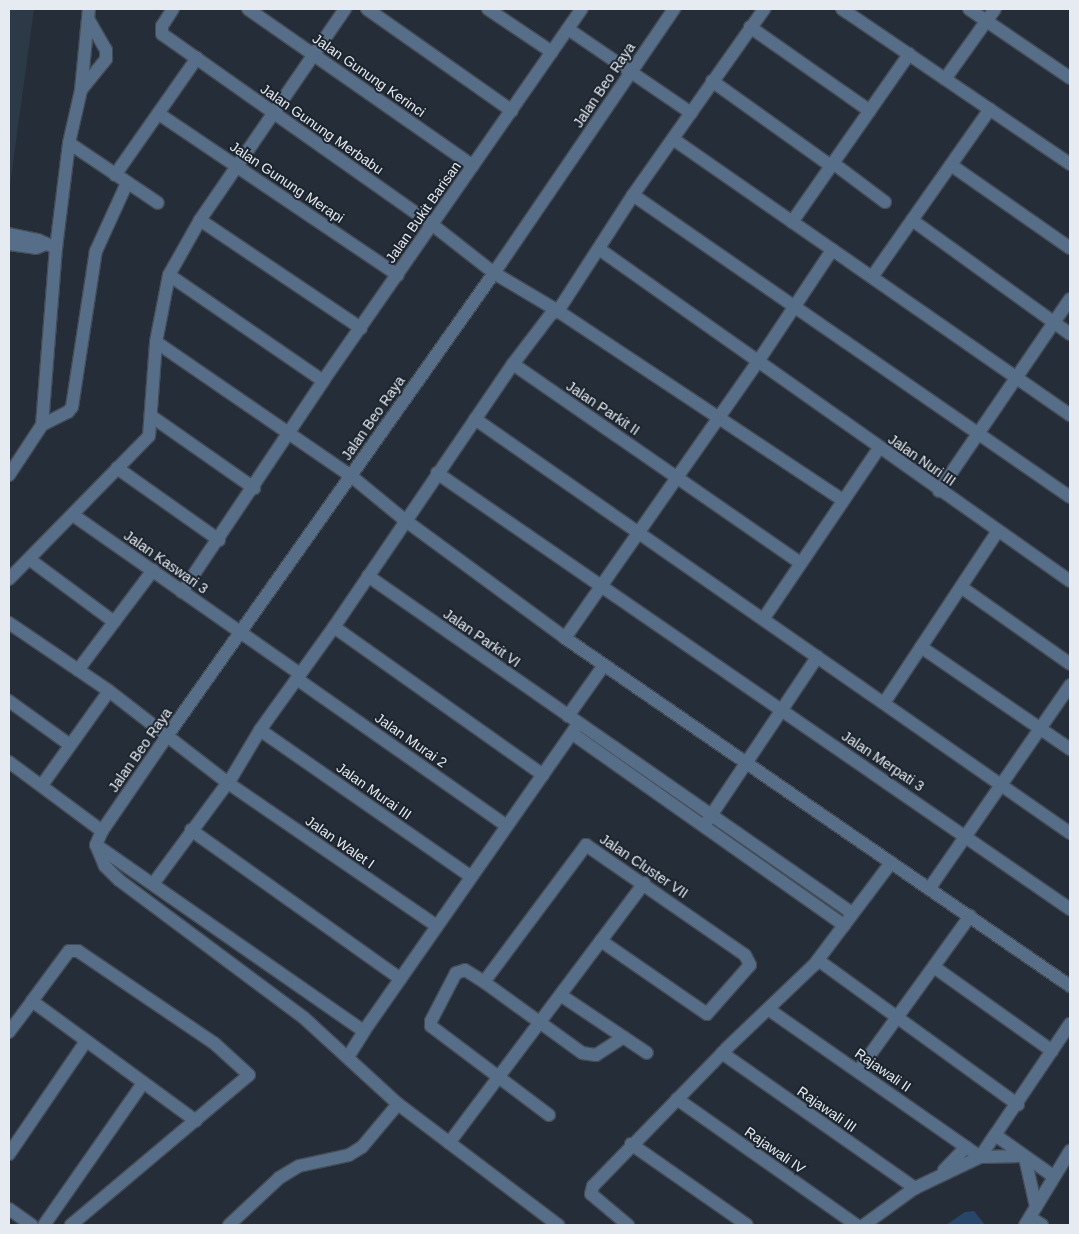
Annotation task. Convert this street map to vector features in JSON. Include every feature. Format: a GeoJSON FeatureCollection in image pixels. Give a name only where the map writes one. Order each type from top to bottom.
{"type":"FeatureCollection","features":[{"type":"Feature","properties":{"kind":"street","name":"Jalan Gunung Merbabu"},"geometry":{"type":"LineString","coordinates":[[173,9],[160,30],[195,57],[434,226],[494,273],[558,311],[718,420],[843,500]]}},
{"type":"Feature","properties":{"kind":"street","name":"Jalan Gunung Kerinci"},"geometry":{"type":"LineString","coordinates":[[248,9],[473,166]]}},
{"type":"Feature","properties":{"kind":"street"},"geometry":{"type":"LineString","coordinates":[[9,579],[149,436],[156,342],[168,275],[200,220],[345,9]]}},
{"type":"Feature","properties":{"kind":"street"},"geometry":{"type":"LineString","coordinates":[[367,9],[512,111]]}},
{"type":"Feature","properties":{"kind":"street"},"geometry":{"type":"LineString","coordinates":[[488,9],[552,52]]}},
{"type":"Feature","properties":{"kind":"street","name":"Jalan Bukit Barisan"},"geometry":{"type":"LineString","coordinates":[[182,592],[291,433],[323,381],[434,226],[473,166],[582,9]]}},
{"type":"Feature","properties":{"kind":"street","name":"Jalan Beo Raya"},"geometry":{"type":"LineString","coordinates":[[96,844],[102,831],[167,736],[242,634],[494,273],[674,9]]}},
{"type":"Feature","properties":{"kind":"street"},"geometry":{"type":"LineString","coordinates":[[153,884],[191,830],[228,783],[260,730],[334,627],[513,364],[551,314],[558,311],[633,195],[712,80],[764,9]]}},
{"type":"Feature","properties":{"kind":"street"},"geometry":{"type":"LineString","coordinates":[[842,9],[1070,164]]}},
{"type":"Feature","properties":{"kind":"street"},"geometry":{"type":"LineString","coordinates":[[969,9],[1070,78]]}},
{"type":"Feature","properties":{"kind":"street"},"geometry":{"type":"LineString","coordinates":[[945,79],[995,9]]}},
{"type":"Feature","properties":{"kind":"street"},"geometry":{"type":"LineString","coordinates":[[81,90],[106,59],[106,50],[88,14]]}},
{"type":"Feature","properties":{"kind":"street"},"geometry":{"type":"LineString","coordinates":[[42,425],[51,246],[69,143],[81,90],[88,14]]}},
{"type":"Feature","properties":{"kind":"street"},"geometry":{"type":"LineString","coordinates":[[750,27],[870,110]]}},
{"type":"Feature","properties":{"kind":"street"},"geometry":{"type":"LineString","coordinates":[[568,29],[691,113]]}},
{"type":"Feature","properties":{"kind":"street"},"geometry":{"type":"LineString","coordinates":[[792,222],[909,54]]}},
{"type":"Feature","properties":{"kind":"street"},"geometry":{"type":"LineString","coordinates":[[115,175],[159,114],[195,57]]}},
{"type":"Feature","properties":{"kind":"street"},"geometry":{"type":"LineString","coordinates":[[712,80],[885,202]]}},
{"type":"Feature","properties":{"kind":"street"},"geometry":{"type":"LineString","coordinates":[[872,277],[990,109]]}},
{"type":"Feature","properties":{"kind":"street","name":"Jalan Gunung Merapi"},"geometry":{"type":"LineString","coordinates":[[159,114],[238,165],[398,275]]}},
{"type":"Feature","properties":{"kind":"street"},"geometry":{"type":"LineString","coordinates":[[673,139],[1070,415]]}},
{"type":"Feature","properties":{"kind":"street"},"geometry":{"type":"LineString","coordinates":[[69,143],[158,203]]}},
{"type":"Feature","properties":{"kind":"street"},"geometry":{"type":"LineString","coordinates":[[951,165],[1070,248]]}},
{"type":"Feature","properties":{"kind":"street"},"geometry":{"type":"LineString","coordinates":[[9,475],[42,425],[68,412],[74,400],[96,251],[127,183]]}},
{"type":"Feature","properties":{"kind":"street"},"geometry":{"type":"LineString","coordinates":[[633,195],[1070,497]]}},
{"type":"Feature","properties":{"kind":"street"},"geometry":{"type":"LineString","coordinates":[[200,220],[361,328]]}},
{"type":"Feature","properties":{"kind":"street"},"geometry":{"type":"LineString","coordinates":[[912,220],[1070,334]]}},
{"type":"Feature","properties":{"kind":"street"},"geometry":{"type":"LineString","coordinates":[[9,234],[51,246]]}},
{"type":"Feature","properties":{"kind":"street"},"geometry":{"type":"LineString","coordinates":[[9,244],[36,248],[51,246]]}},
{"type":"Feature","properties":{"kind":"street","name":"Jalan Nuri III"},"geometry":{"type":"LineString","coordinates":[[599,250],[997,532],[1070,581]]}},
{"type":"Feature","properties":{"kind":"street"},"geometry":{"type":"LineString","coordinates":[[564,638],[601,583],[718,420],[832,250]]}},
{"type":"Feature","properties":{"kind":"street"},"geometry":{"type":"LineString","coordinates":[[168,275],[323,381]]}},
{"type":"Feature","properties":{"kind":"street"},"geometry":{"type":"LineString","coordinates":[[939,491],[1070,299]]}},
{"type":"Feature","properties":{"kind":"street"},"geometry":{"type":"LineString","coordinates":[[156,342],[351,476],[406,521],[564,638],[1070,986]]}},
{"type":"Feature","properties":{"kind":"street","name":"Jalan Parkit II"},"geometry":{"type":"LineString","coordinates":[[513,364],[799,562]]}},
{"type":"Feature","properties":{"kind":"street"},"geometry":{"type":"LineString","coordinates":[[151,416],[254,488]]}},
{"type":"Feature","properties":{"kind":"street"},"geometry":{"type":"LineString","coordinates":[[475,419],[1070,832]]}},
{"type":"Feature","properties":{"kind":"street"},"geometry":{"type":"LineString","coordinates":[[764,618],[799,562],[879,448]]}},
{"type":"Feature","properties":{"kind":"street"},"geometry":{"type":"LineString","coordinates":[[117,468],[219,540]]}},
{"type":"Feature","properties":{"kind":"street","name":"Jalan Merpati 3"},"geometry":{"type":"LineString","coordinates":[[437,473],[601,583],[1070,909]]}},
{"type":"Feature","properties":{"kind":"street","name":"Jalan Kaswari 3"},"geometry":{"type":"LineString","coordinates":[[73,515],[153,570],[299,676]]}},
{"type":"Feature","properties":{"kind":"street"},"geometry":{"type":"LineString","coordinates":[[884,703],[997,532]]}},
{"type":"Feature","properties":{"kind":"street"},"geometry":{"type":"LineString","coordinates":[[29,559],[114,622]]}},
{"type":"Feature","properties":{"kind":"street"},"geometry":{"type":"LineString","coordinates":[[78,670],[153,570]]}},
{"type":"Feature","properties":{"kind":"street","name":"Jalan Parkit VI"},"geometry":{"type":"LineString","coordinates":[[368,576],[568,716],[576,730],[708,821]]}},
{"type":"Feature","properties":{"kind":"street"},"geometry":{"type":"LineString","coordinates":[[961,587],[1070,664]]}},
{"type":"Feature","properties":{"kind":"street","name":"Jalan Walet I"},"geometry":{"type":"LineString","coordinates":[[9,623],[109,691],[228,783],[435,926]]}},
{"type":"Feature","properties":{"kind":"street"},"geometry":{"type":"LineString","coordinates":[[334,627],[543,775]]}},
{"type":"Feature","properties":{"kind":"street"},"geometry":{"type":"LineString","coordinates":[[921,647],[1042,728],[1070,749]]}},
{"type":"Feature","properties":{"kind":"street"},"geometry":{"type":"LineString","coordinates":[[708,821],[744,762],[782,710],[817,657]]}},
{"type":"Feature","properties":{"kind":"street"},"geometry":{"type":"LineString","coordinates":[[568,716],[604,665]]}},
{"type":"Feature","properties":{"kind":"street","name":"Jalan Murai 2"},"geometry":{"type":"LineString","coordinates":[[299,676],[507,826]]}},
{"type":"Feature","properties":{"kind":"street"},"geometry":{"type":"LineString","coordinates":[[929,889],[1003,786],[1070,685]]}},
{"type":"Feature","properties":{"kind":"street"},"geometry":{"type":"LineString","coordinates":[[42,785],[109,691]]}},
{"type":"Feature","properties":{"kind":"street"},"geometry":{"type":"LineString","coordinates":[[9,701],[70,745]]}},
{"type":"Feature","properties":{"kind":"street","name":"Jalan Murai III"},"geometry":{"type":"LineString","coordinates":[[260,730],[470,876]]}},
{"type":"Feature","properties":{"kind":"street"},"geometry":{"type":"LineString","coordinates":[[348,1056],[435,926],[576,730]]}},
{"type":"Feature","properties":{"kind":"street"},"geometry":{"type":"LineString","coordinates":[[9,762],[102,831]]}},
{"type":"Feature","properties":{"kind":"street"},"geometry":{"type":"LineString","coordinates":[[708,821],[852,913]]}},
{"type":"Feature","properties":{"kind":"street"},"geometry":{"type":"LineString","coordinates":[[708,821],[844,925]]}},
{"type":"Feature","properties":{"kind":"street"},"geometry":{"type":"LineString","coordinates":[[191,830],[401,979]]}},
{"type":"Feature","properties":{"kind":"street"},"geometry":{"type":"LineString","coordinates":[[96,844],[364,1032]]}},
{"type":"Feature","properties":{"kind":"street"},"geometry":{"type":"LineString","coordinates":[[96,844],[105,866],[119,880],[303,1017],[348,1056],[398,1104],[558,1225]]}},
{"type":"Feature","properties":{"kind":"street","name":"Jalan Cluster VII"},"geometry":{"type":"LineString","coordinates":[[484,982],[583,846],[591,846],[644,883],[750,960],[750,965],[707,1014],[601,941]]}},
{"type":"Feature","properties":{"kind":"street"},"geometry":{"type":"LineString","coordinates":[[628,1225],[590,1191],[631,1144],[818,960],[891,863]]}},
{"type":"Feature","properties":{"kind":"street"},"geometry":{"type":"LineString","coordinates":[[449,1143],[538,1022],[562,996],[644,883]]}},
{"type":"Feature","properties":{"kind":"street"},"geometry":{"type":"LineString","coordinates":[[859,1070],[970,916]]}},
{"type":"Feature","properties":{"kind":"street"},"geometry":{"type":"LineString","coordinates":[[9,1032],[69,951],[78,951],[214,1043],[249,1075],[71,1225]]}},
{"type":"Feature","properties":{"kind":"street"},"geometry":{"type":"LineString","coordinates":[[818,960],[1018,1105]]}},
{"type":"Feature","properties":{"kind":"street"},"geometry":{"type":"LineString","coordinates":[[934,967],[1052,1051]]}},
{"type":"Feature","properties":{"kind":"street"},"geometry":{"type":"LineString","coordinates":[[549,1115],[497,1078],[431,1026],[431,1021],[456,973],[465,970],[484,982],[582,1053],[596,1055],[624,1037]]}},
{"type":"Feature","properties":{"kind":"street"},"geometry":{"type":"LineString","coordinates":[[562,996],[647,1053]]}},
{"type":"Feature","properties":{"kind":"street"},"geometry":{"type":"LineString","coordinates":[[32,1001],[196,1120]]}},
{"type":"Feature","properties":{"kind":"street","name":"Rajawali II"},"geometry":{"type":"LineString","coordinates":[[768,1009],[859,1070],[980,1157]]}},
{"type":"Feature","properties":{"kind":"street"},"geometry":{"type":"LineString","coordinates":[[980,1157],[1018,1105],[1070,1024]]}},
{"type":"Feature","properties":{"kind":"street"},"geometry":{"type":"LineString","coordinates":[[9,1154],[86,1042]]}},
{"type":"Feature","properties":{"kind":"street","name":"Rajawali III"},"geometry":{"type":"LineString","coordinates":[[722,1053],[915,1188]]}},
{"type":"Feature","properties":{"kind":"street"},"geometry":{"type":"LineString","coordinates":[[44,1225],[143,1083]]}},
{"type":"Feature","properties":{"kind":"street","name":"Rajawali IV"},"geometry":{"type":"LineString","coordinates":[[677,1099],[856,1225]]}},
{"type":"Feature","properties":{"kind":"street"},"geometry":{"type":"LineString","coordinates":[[229,1225],[279,1178],[299,1166],[349,1155],[362,1146],[398,1104]]}},
{"type":"Feature","properties":{"kind":"street"},"geometry":{"type":"LineString","coordinates":[[995,1135],[1023,1157],[1053,1176]]}},
{"type":"Feature","properties":{"kind":"street"},"geometry":{"type":"LineString","coordinates":[[631,1144],[747,1225]]}},
{"type":"Feature","properties":{"kind":"street"},"geometry":{"type":"LineString","coordinates":[[939,1176],[966,1147]]}},
{"type":"Feature","properties":{"kind":"street"},"geometry":{"type":"LineString","coordinates":[[1031,1217],[1053,1176],[1070,1151]]}},
{"type":"Feature","properties":{"kind":"street"},"geometry":{"type":"LineString","coordinates":[[864,1225],[915,1188],[980,1157],[1023,1157]]}},
{"type":"Feature","properties":{"kind":"street"},"geometry":{"type":"LineString","coordinates":[[1023,1157],[1031,1217],[1042,1225]]}},
{"type":"Feature","properties":{"kind":"street"},"geometry":{"type":"LineString","coordinates":[[9,1208],[32,1225]]}},
{"type":"Feature","properties":{"kind":"shaded area"},"geometry":{"type":"Polygon","coordinates":[[[9,9],[34,9],[9,193],[9,9]]]}},
{"type":"Feature","properties":{"kind":"shaded area"},"geometry":{"type":"Polygon","coordinates":[[[974,1211],[985,1225],[946,1225],[965,1212],[974,1211]]]}}]}
